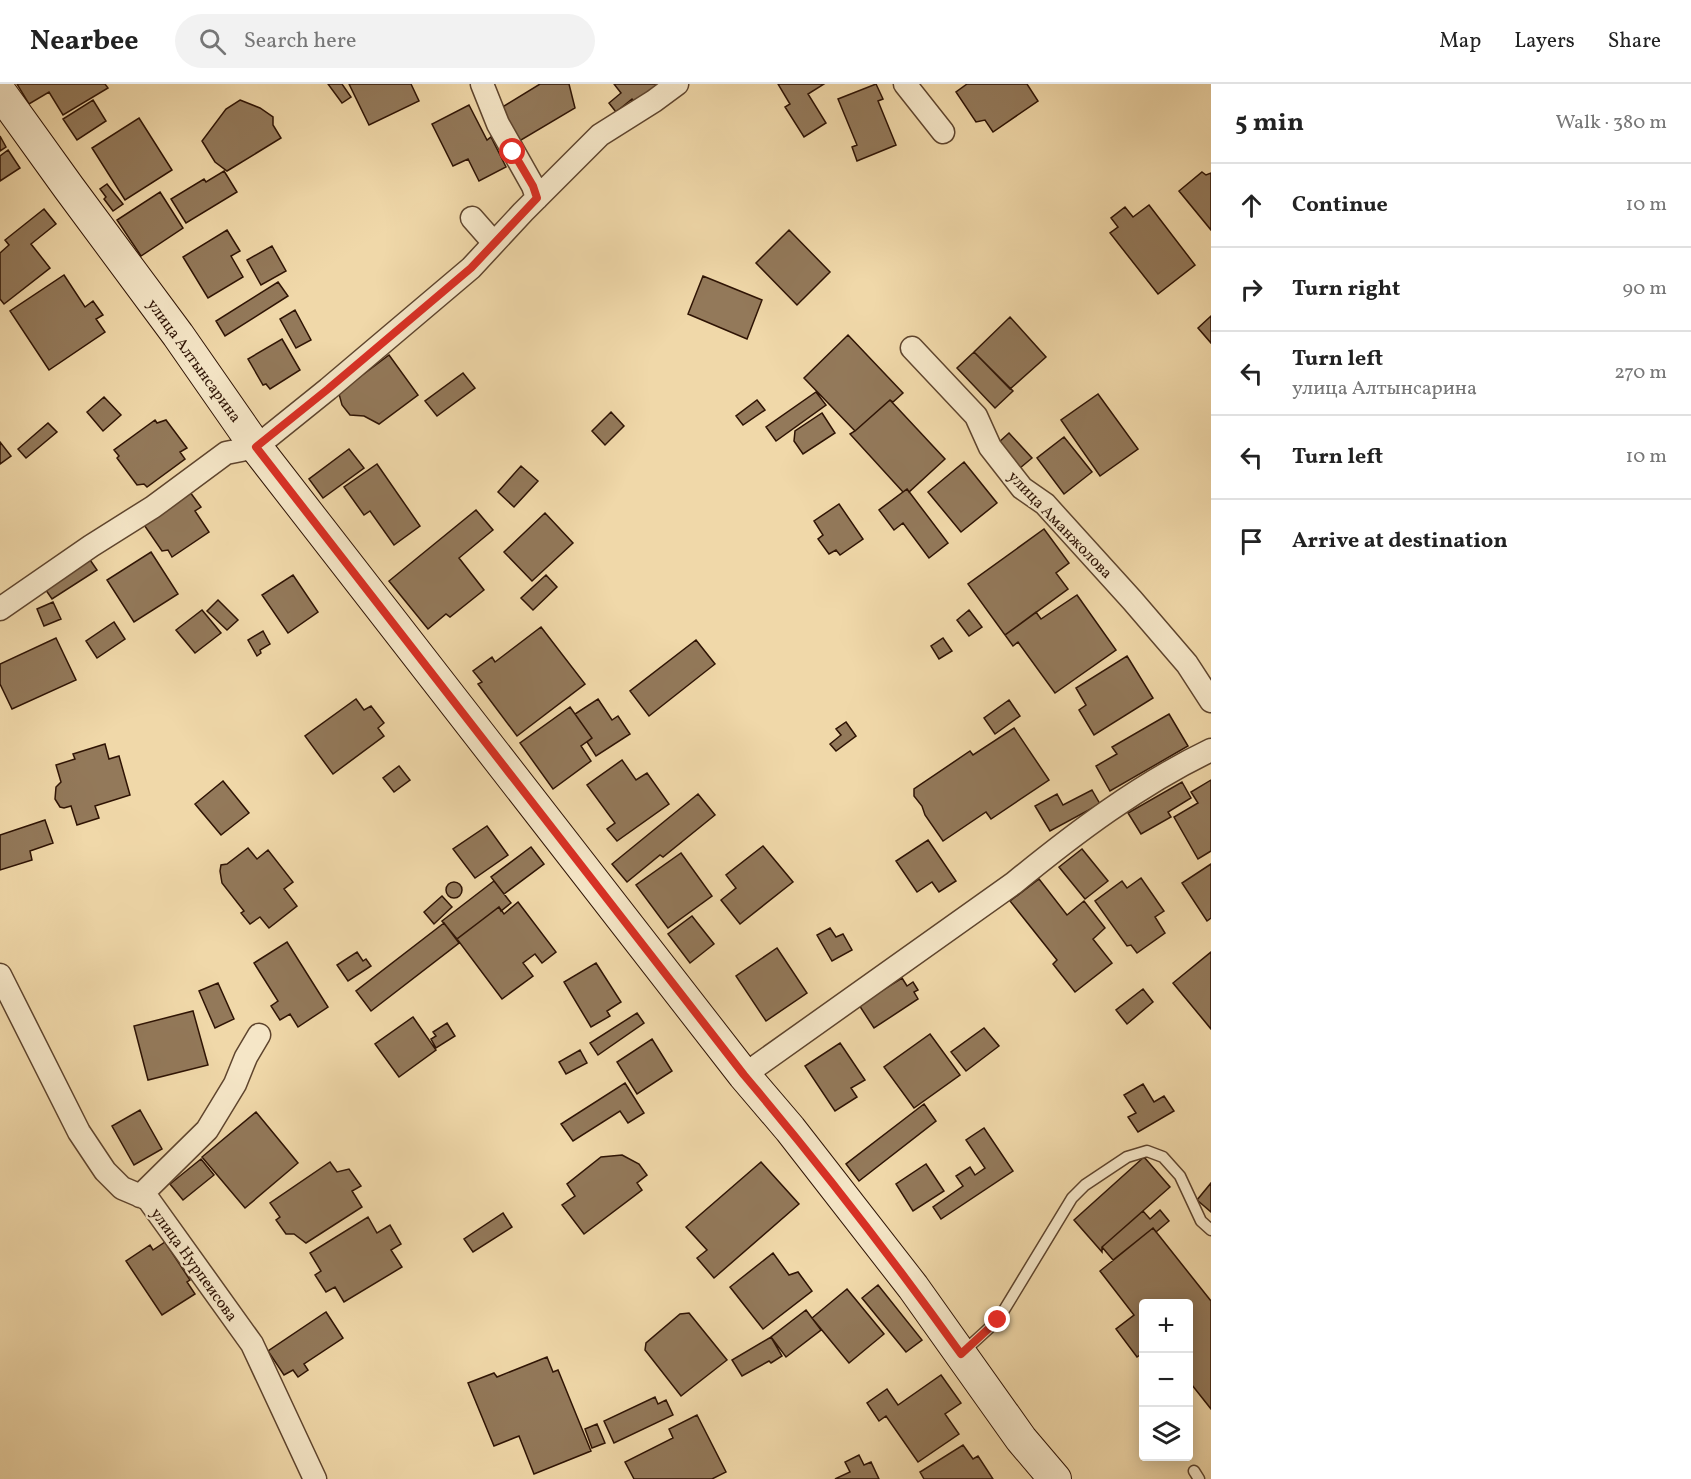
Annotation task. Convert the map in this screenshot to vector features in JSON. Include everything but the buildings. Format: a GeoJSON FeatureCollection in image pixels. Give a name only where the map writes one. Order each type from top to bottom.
{"type":"FeatureCollection","features":[{"type":"Feature","properties":{"kind":"street"},"geometry":{"type":"LineString","coordinates":[[482,84],[498,124],[533,186],[537,198]]}},
{"type":"Feature","properties":{"kind":"street"},"geometry":{"type":"LineString","coordinates":[[0,609],[82,552],[153,507],[226,453],[256,447],[471,268],[600,135],[677,84]]}},
{"type":"Feature","properties":{"kind":"street"},"geometry":{"type":"LineString","coordinates":[[905,84],[943,132]]}},
{"type":"Feature","properties":{"kind":"street","name":"улица Алтынсарина"},"geometry":{"type":"LineString","coordinates":[[0,92],[178,335],[256,447],[744,1075],[790,1129],[913,1287],[1054,1479]]}},
{"type":"Feature","properties":{"kind":"street"},"geometry":{"type":"LineString","coordinates":[[472,218],[494,243]]}},
{"type":"Feature","properties":{"kind":"street","name":"улица Аманжолова"},"geometry":{"type":"LineString","coordinates":[[912,348],[976,416],[990,447],[1022,488],[1045,504],[1132,600],[1187,664],[1211,701]]}},
{"type":"Feature","properties":{"kind":"street"},"geometry":{"type":"LineString","coordinates":[[744,1075],[1014,883],[1055,849],[1108,811],[1179,765],[1211,750]]}},
{"type":"Feature","properties":{"kind":"street","name":"улица Нурпеисова"},"geometry":{"type":"LineString","coordinates":[[0,975],[79,1132],[105,1172],[122,1188],[148,1199],[252,1344],[315,1479]]}},
{"type":"Feature","properties":{"kind":"street"},"geometry":{"type":"LineString","coordinates":[[140,1196],[207,1130],[235,1084],[246,1057],[259,1035]]}},
{"type":"Feature","properties":{"kind":"lane"},"geometry":{"type":"LineString","coordinates":[[961,1354],[998,1320],[1072,1198],[1085,1185],[1127,1157],[1147,1151],[1163,1157],[1180,1176],[1201,1221],[1211,1230]]}},
{"type":"Feature","properties":{"kind":"route"},"geometry":{"type":"LineString","coordinates":[[513,152],[533,186],[537,198],[471,268],[256,447],[744,1075],[790,1129],[913,1287],[961,1354],[998,1320]]}}]}
